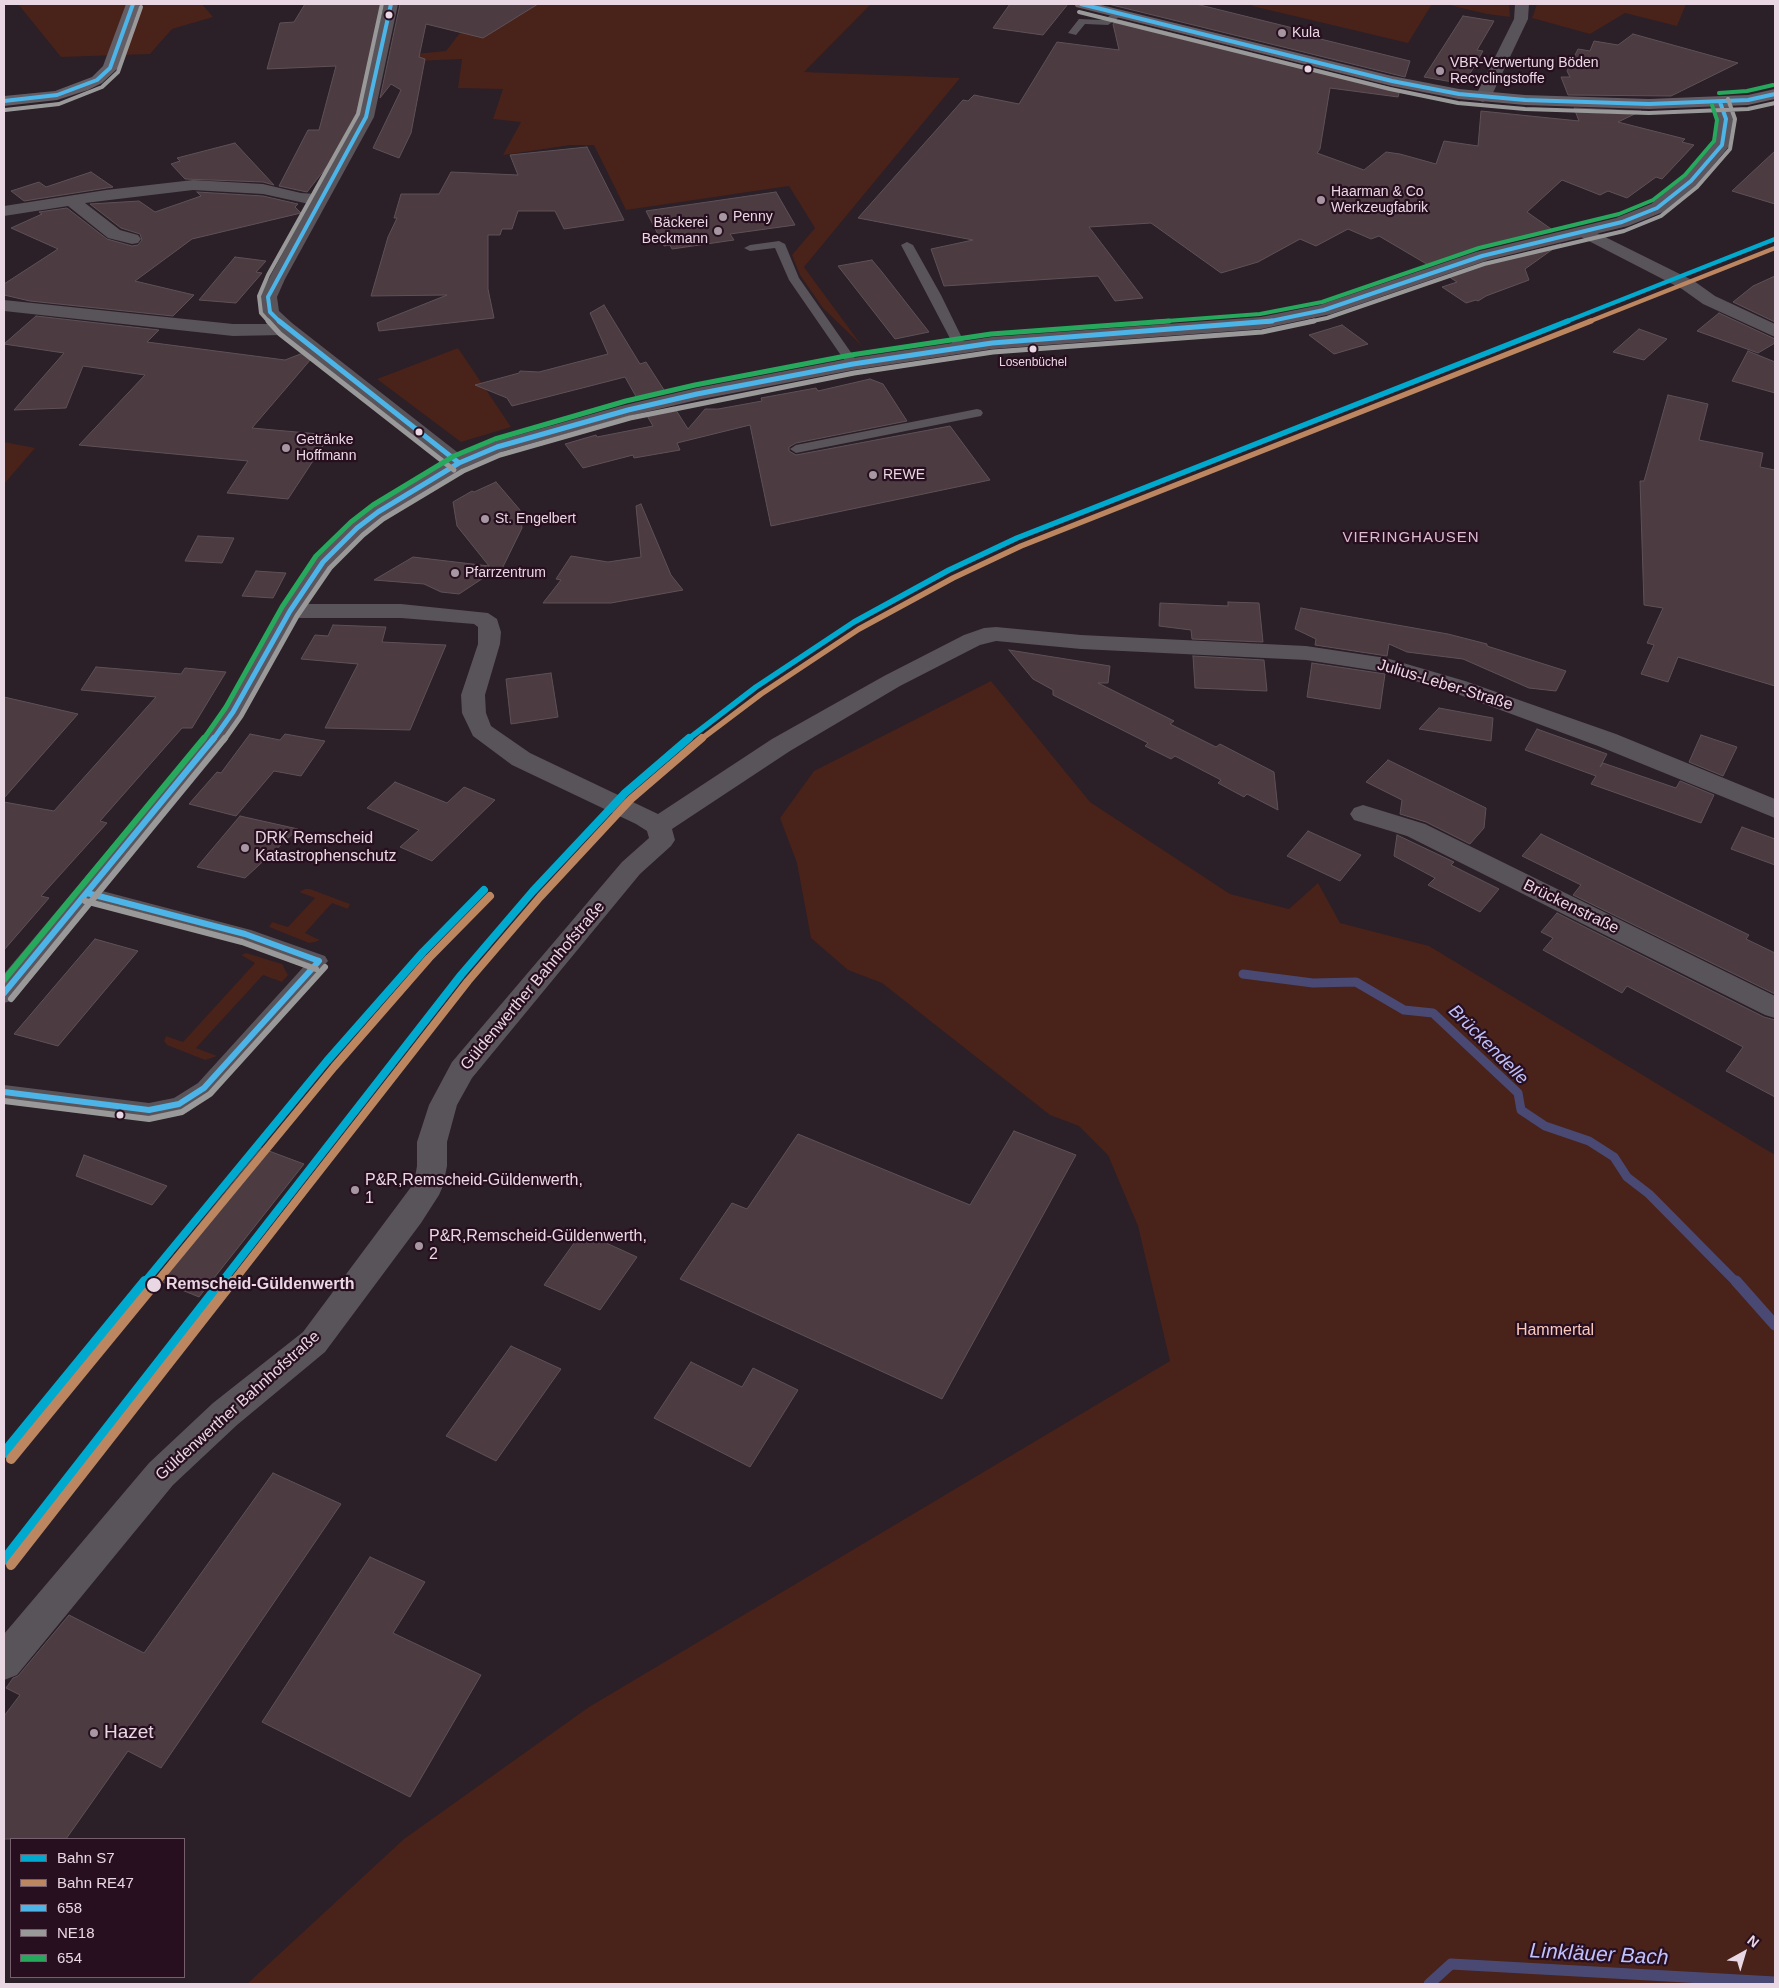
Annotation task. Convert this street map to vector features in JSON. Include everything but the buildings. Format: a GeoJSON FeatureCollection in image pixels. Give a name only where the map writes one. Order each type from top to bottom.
{"type":"FeatureCollection","features":[{"type":"Feature","properties":{"kind":"main road"},"geometry":{"type":"LineString","coordinates":[[4,102],[57,94],[83,87],[97,80],[110,68],[133,4]]}},
{"type":"Feature","properties":{"kind":"main road"},"geometry":{"type":"LineString","coordinates":[[1081,4],[1411,86],[1483,97],[1650,104],[1748,100],[1775,94]]}},
{"type":"Feature","properties":{"kind":"main road"},"geometry":{"type":"LineString","coordinates":[[4,993],[208,747],[228,719],[314,573],[357,528],[398,498],[459,463],[497,446],[628,410],[707,392],[853,364],[960,346],[1261,323],[1324,310],[1482,256],[1585,232],[1641,216],[1667,201],[1691,181],[1722,145],[1726,119],[1720,102]]}},
{"type":"Feature","properties":{"kind":"street"},"geometry":{"type":"LineString","coordinates":[[391,4],[366,117],[319,199],[268,297],[270,312],[285,327],[459,463]]}},
{"type":"Feature","properties":{"kind":"street"},"geometry":{"type":"LineString","coordinates":[[1483,97],[1521,19],[1522,4]]}},
{"type":"Feature","properties":{"kind":"street"},"geometry":{"type":"LineString","coordinates":[[4,211],[154,188],[193,185],[263,189],[301,198],[319,199]]}},
{"type":"Feature","properties":{"kind":"street"},"geometry":{"type":"LineString","coordinates":[[72,201],[86,214],[114,234],[132,239]]}},
{"type":"Feature","properties":{"kind":"street"},"geometry":{"type":"LineString","coordinates":[[1585,232],[1688,285],[1710,300],[1775,331]]}},
{"type":"Feature","properties":{"kind":"street"},"geometry":{"type":"LineString","coordinates":[[4,306],[233,330],[280,330],[285,327]]}},
{"type":"Feature","properties":{"kind":"street"},"geometry":{"type":"LineString","coordinates":[[290,611],[401,612],[480,618],[489,624],[490,632],[489,644],[473,695],[474,713],[480,730],[521,759],[658,826]]}},
{"type":"Feature","properties":{"kind":"street","name":"Julius-Leber-Straße"},"geometry":{"type":"LineString","coordinates":[[658,826],[781,745],[939,656],[984,635],[1082,642],[1306,653],[1386,665],[1456,686],[1607,740],[1775,810]]}},
{"type":"Feature","properties":{"kind":"street","name":"Brückenstraße"},"geometry":{"type":"LineString","coordinates":[[1363,814],[1416,830],[1775,1008]]}},
{"type":"Feature","properties":{"kind":"street","name":"Güldenwerther Bahnhofstraße"},"geometry":{"type":"LineString","coordinates":[[4,1662],[161,1474],[225,1414],[314,1342],[410,1214],[428,1186],[432,1166],[432,1142],[443,1106],[462,1070],[631,868],[662,840],[658,826]]}},
{"type":"Feature","properties":{"kind":"lane"},"geometry":{"type":"LineString","coordinates":[[1073,33],[1082,21],[1105,23],[1119,13]]}},
{"type":"Feature","properties":{"kind":"lane"},"geometry":{"type":"LineString","coordinates":[[750,248],[779,244],[793,278],[853,364]]}},
{"type":"Feature","properties":{"kind":"lane"},"geometry":{"type":"LineString","coordinates":[[907,244],[960,346]]}},
{"type":"Feature","properties":{"kind":"lane"},"geometry":{"type":"LineString","coordinates":[[796,449],[976,413]]}},
{"type":"Feature","properties":{"kind":"lane"},"geometry":{"type":"LineString","coordinates":[[4,1092],[150,1110],[180,1104],[204,1088],[319,961],[245,934],[87,892]]}},
{"type":"Feature","properties":{"kind":"green space"},"geometry":{"type":"Polygon","coordinates":[[[18,4],[202,4],[213,17],[172,29],[150,54],[61,57],[18,4]]]}},
{"type":"Feature","properties":{"kind":"green space"},"geometry":{"type":"Polygon","coordinates":[[[518,4],[871,4],[804,72],[960,78],[804,267],[862,346],[823,308],[800,275],[792,255],[815,228],[789,186],[626,210],[594,145],[571,145],[503,155],[521,122],[493,119],[503,89],[458,88],[462,59],[393,62],[394,56],[446,51],[459,34],[518,4]]]}},
{"type":"Feature","properties":{"kind":"green space"},"geometry":{"type":"Polygon","coordinates":[[[1253,4],[1432,4],[1408,43],[1252,6],[1253,4]]]}},
{"type":"Feature","properties":{"kind":"green space"},"geometry":{"type":"Polygon","coordinates":[[[1445,4],[1509,4],[1510,17],[1487,14],[1445,4]]]}},
{"type":"Feature","properties":{"kind":"green space"},"geometry":{"type":"Polygon","coordinates":[[[1537,4],[1686,4],[1677,26],[1625,13],[1590,34],[1532,18],[1537,4]]]}},
{"type":"Feature","properties":{"kind":"green space"},"geometry":{"type":"Polygon","coordinates":[[[458,348],[511,427],[461,442],[377,379],[458,348]]]}},
{"type":"Feature","properties":{"kind":"green space"},"geometry":{"type":"Polygon","coordinates":[[[4,442],[35,448],[4,484],[4,442]]]}},
{"type":"Feature","properties":{"kind":"green space","name":"Hammertal"},"geometry":{"type":"Polygon","coordinates":[[[991,681],[1090,802],[1230,894],[1289,909],[1318,883],[1340,923],[1429,946],[1775,1155],[1775,1984],[247,1984],[404,1839],[589,1707],[1170,1361],[1138,1226],[1108,1155],[1079,1126],[1050,1115],[882,983],[848,970],[811,938],[797,863],[780,818],[814,771],[991,681]]]}},
{"type":"Feature","properties":{"kind":"green space"},"geometry":{"type":"Polygon","coordinates":[[[310,889],[350,904],[348,909],[332,903],[305,933],[320,940],[309,943],[269,927],[272,922],[288,927],[315,898],[299,892],[310,889]]]}},
{"type":"Feature","properties":{"kind":"green space"},"geometry":{"type":"Polygon","coordinates":[[[246,953],[282,964],[288,975],[282,982],[263,975],[196,1048],[217,1056],[205,1060],[167,1045],[164,1041],[166,1036],[183,1042],[255,963],[241,955],[246,953]]]}},
{"type":"Feature","properties":{"kind":"waterway","name":"Brückendelle"},"geometry":{"type":"LineString","coordinates":[[1243,974],[1313,983],[1356,982],[1404,1010],[1433,1013],[1518,1093],[1521,1110],[1545,1126],[1589,1141],[1614,1157],[1627,1177],[1649,1194],[1737,1283]]}},
{"type":"Feature","properties":{"kind":"waterway","name":"Brückendelle"},"geometry":{"type":"LineString","coordinates":[[1736,1281],[1775,1325]]}},
{"type":"Feature","properties":{"kind":"waterway","name":"Linkläuer Bach"},"geometry":{"type":"LineString","coordinates":[[1429,1984],[1451,1964],[1775,1982]]}},
{"type":"Feature","properties":{"kind":"rail line","name":"S7"},"geometry":{"type":"LineString","coordinates":[[4,1560],[461,975],[533,891],[625,793],[695,733],[756,687],[854,622],[949,570],[1017,538],[1775,239]]}},
{"type":"Feature","properties":{"kind":"rail line","name":"RE47"},"geometry":{"type":"LineString","coordinates":[[11,1565],[468,981],[540,897],[631,799],[700,740],[761,694],[859,629],[953,578],[1021,546],[1775,248]]}},
{"type":"Feature","properties":{"kind":"rail line","name":"S7"},"geometry":{"type":"LineString","coordinates":[[4,1453],[327,1061],[423,952],[484,890]]}},
{"type":"Feature","properties":{"kind":"rail line","name":"RE47"},"geometry":{"type":"LineString","coordinates":[[11,1459],[334,1067],[429,958],[490,896]]}},
{"type":"Feature","properties":{"kind":"transit line","name":"658"},"geometry":{"type":"LineString","coordinates":[[4,101],[57,95],[97,80],[110,68],[133,4]]}},
{"type":"Feature","properties":{"kind":"transit line","name":"NE18"},"geometry":{"type":"LineString","coordinates":[[382,4],[358,114],[268,275],[259,296],[261,313],[280,334],[454,470]]}},
{"type":"Feature","properties":{"kind":"transit line","name":"658"},"geometry":{"type":"LineString","coordinates":[[391,4],[366,117],[276,279],[268,297],[270,312],[285,327],[459,463]]}},
{"type":"Feature","properties":{"kind":"transit line","name":"658"},"geometry":{"type":"LineString","coordinates":[[1081,4],[1392,81],[1459,94],[1525,100],[1649,104],[1748,100],[1775,94]]}},
{"type":"Feature","properties":{"kind":"transit line","name":"NE18"},"geometry":{"type":"LineString","coordinates":[[5,110],[59,104],[86,95],[102,87],[118,72],[141,7]]}},
{"type":"Feature","properties":{"kind":"transit line","name":"NE18"},"geometry":{"type":"LineString","coordinates":[[1079,12],[1390,89],[1458,103],[1525,109],[1649,113],[1748,109],[1775,103]]}},
{"type":"Feature","properties":{"kind":"transit line","name":"654"},"geometry":{"type":"LineString","coordinates":[[1719,93],[1747,91],[1773,85]]}},
{"type":"Feature","properties":{"kind":"transit line","name":"NE18"},"geometry":{"type":"LineString","coordinates":[[11,999],[215,752],[241,716],[297,616],[330,568],[363,535],[383,519],[463,471],[500,455],[630,418],[854,373],[993,352],[1262,332],[1327,318],[1484,264],[1624,231],[1661,216],[1697,187],[1730,149],[1735,119],[1728,99]]}},
{"type":"Feature","properties":{"kind":"transit line","name":"658"},"geometry":{"type":"LineString","coordinates":[[4,993],[208,747],[233,712],[290,611],[323,562],[357,528],[378,512],[459,463],[497,447],[628,410],[697,394],[853,364],[992,343],[1261,323],[1324,310],[1482,256],[1622,222],[1657,208],[1691,181],[1722,145],[1726,119],[1720,102]]}},
{"type":"Feature","properties":{"kind":"transit line","name":"654"},"geometry":{"type":"LineString","coordinates":[[4,980],[201,742],[226,707],[282,607],[316,556],[351,522],[373,505],[454,456],[495,439],[626,401],[695,385],[851,355],[991,334],[1260,314],[1322,302],[1479,248],[1619,214],[1653,200],[1685,175],[1714,141],[1717,120],[1712,105]]}},
{"type":"Feature","properties":{"kind":"transit line","name":"658"},"geometry":{"type":"LineString","coordinates":[[87,893],[245,934],[319,961]]}},
{"type":"Feature","properties":{"kind":"transit line","name":"NE18"},"geometry":{"type":"LineString","coordinates":[[85,901],[242,942],[316,969]]}},
{"type":"Feature","properties":{"kind":"transit line","name":"658"},"geometry":{"type":"LineString","coordinates":[[4,1092],[149,1110],[179,1104],[204,1088],[319,961]]}},
{"type":"Feature","properties":{"kind":"transit line","name":"NE18"},"geometry":{"type":"LineString","coordinates":[[4,1101],[149,1119],[182,1112],[210,1094],[325,967]]}},
{"type":"Feature","properties":{"kind":"place","name":"Kula"},"geometry":{"type":"Point","coordinates":[1282,33]}},
{"type":"Feature","properties":{"kind":"place","name":"VBR-Verwertung Böden Recyclingstoffe"},"geometry":{"type":"Point","coordinates":[1440,71]}},
{"type":"Feature","properties":{"kind":"place","name":"Haarman & Co Werkzeugfabrik"},"geometry":{"type":"Point","coordinates":[1321,200]}},
{"type":"Feature","properties":{"kind":"place","name":"Penny"},"geometry":{"type":"Point","coordinates":[723,217]}},
{"type":"Feature","properties":{"kind":"place","name":"Bäckerei Beckmann"},"geometry":{"type":"Point","coordinates":[718,231]}},
{"type":"Feature","properties":{"kind":"place","name":"Losenbüchel"},"geometry":{"type":"Point","coordinates":[1033,349]}},
{"type":"Feature","properties":{"kind":"place","name":"Getränke Hoffmann"},"geometry":{"type":"Point","coordinates":[286,448]}},
{"type":"Feature","properties":{"kind":"place","name":"REWE"},"geometry":{"type":"Point","coordinates":[873,475]}},
{"type":"Feature","properties":{"kind":"place","name":"St. Engelbert"},"geometry":{"type":"Point","coordinates":[485,519]}},
{"type":"Feature","properties":{"kind":"place","name":"Pfarrzentrum"},"geometry":{"type":"Point","coordinates":[455,573]}},
{"type":"Feature","properties":{"kind":"place","name":"DRK Remscheid Katastrophenschutz"},"geometry":{"type":"Point","coordinates":[245,848]}},
{"type":"Feature","properties":{"kind":"place","name":"P&R,Remscheid-Güldenwerth, 1"},"geometry":{"type":"Point","coordinates":[355,1190]}},
{"type":"Feature","properties":{"kind":"place","name":"P&R,Remscheid-Güldenwerth, 2"},"geometry":{"type":"Point","coordinates":[419,1246]}},
{"type":"Feature","properties":{"kind":"place","name":"Remscheid-Güldenwerth"},"geometry":{"type":"Point","coordinates":[154,1285]}},
{"type":"Feature","properties":{"kind":"place","name":"Hazet"},"geometry":{"type":"Point","coordinates":[94,1733]}},
{"type":"Feature","properties":{"kind":"district","name":"VIERINGHAUSEN"},"geometry":{"type":"Point","coordinates":[1411,538]}}]}
